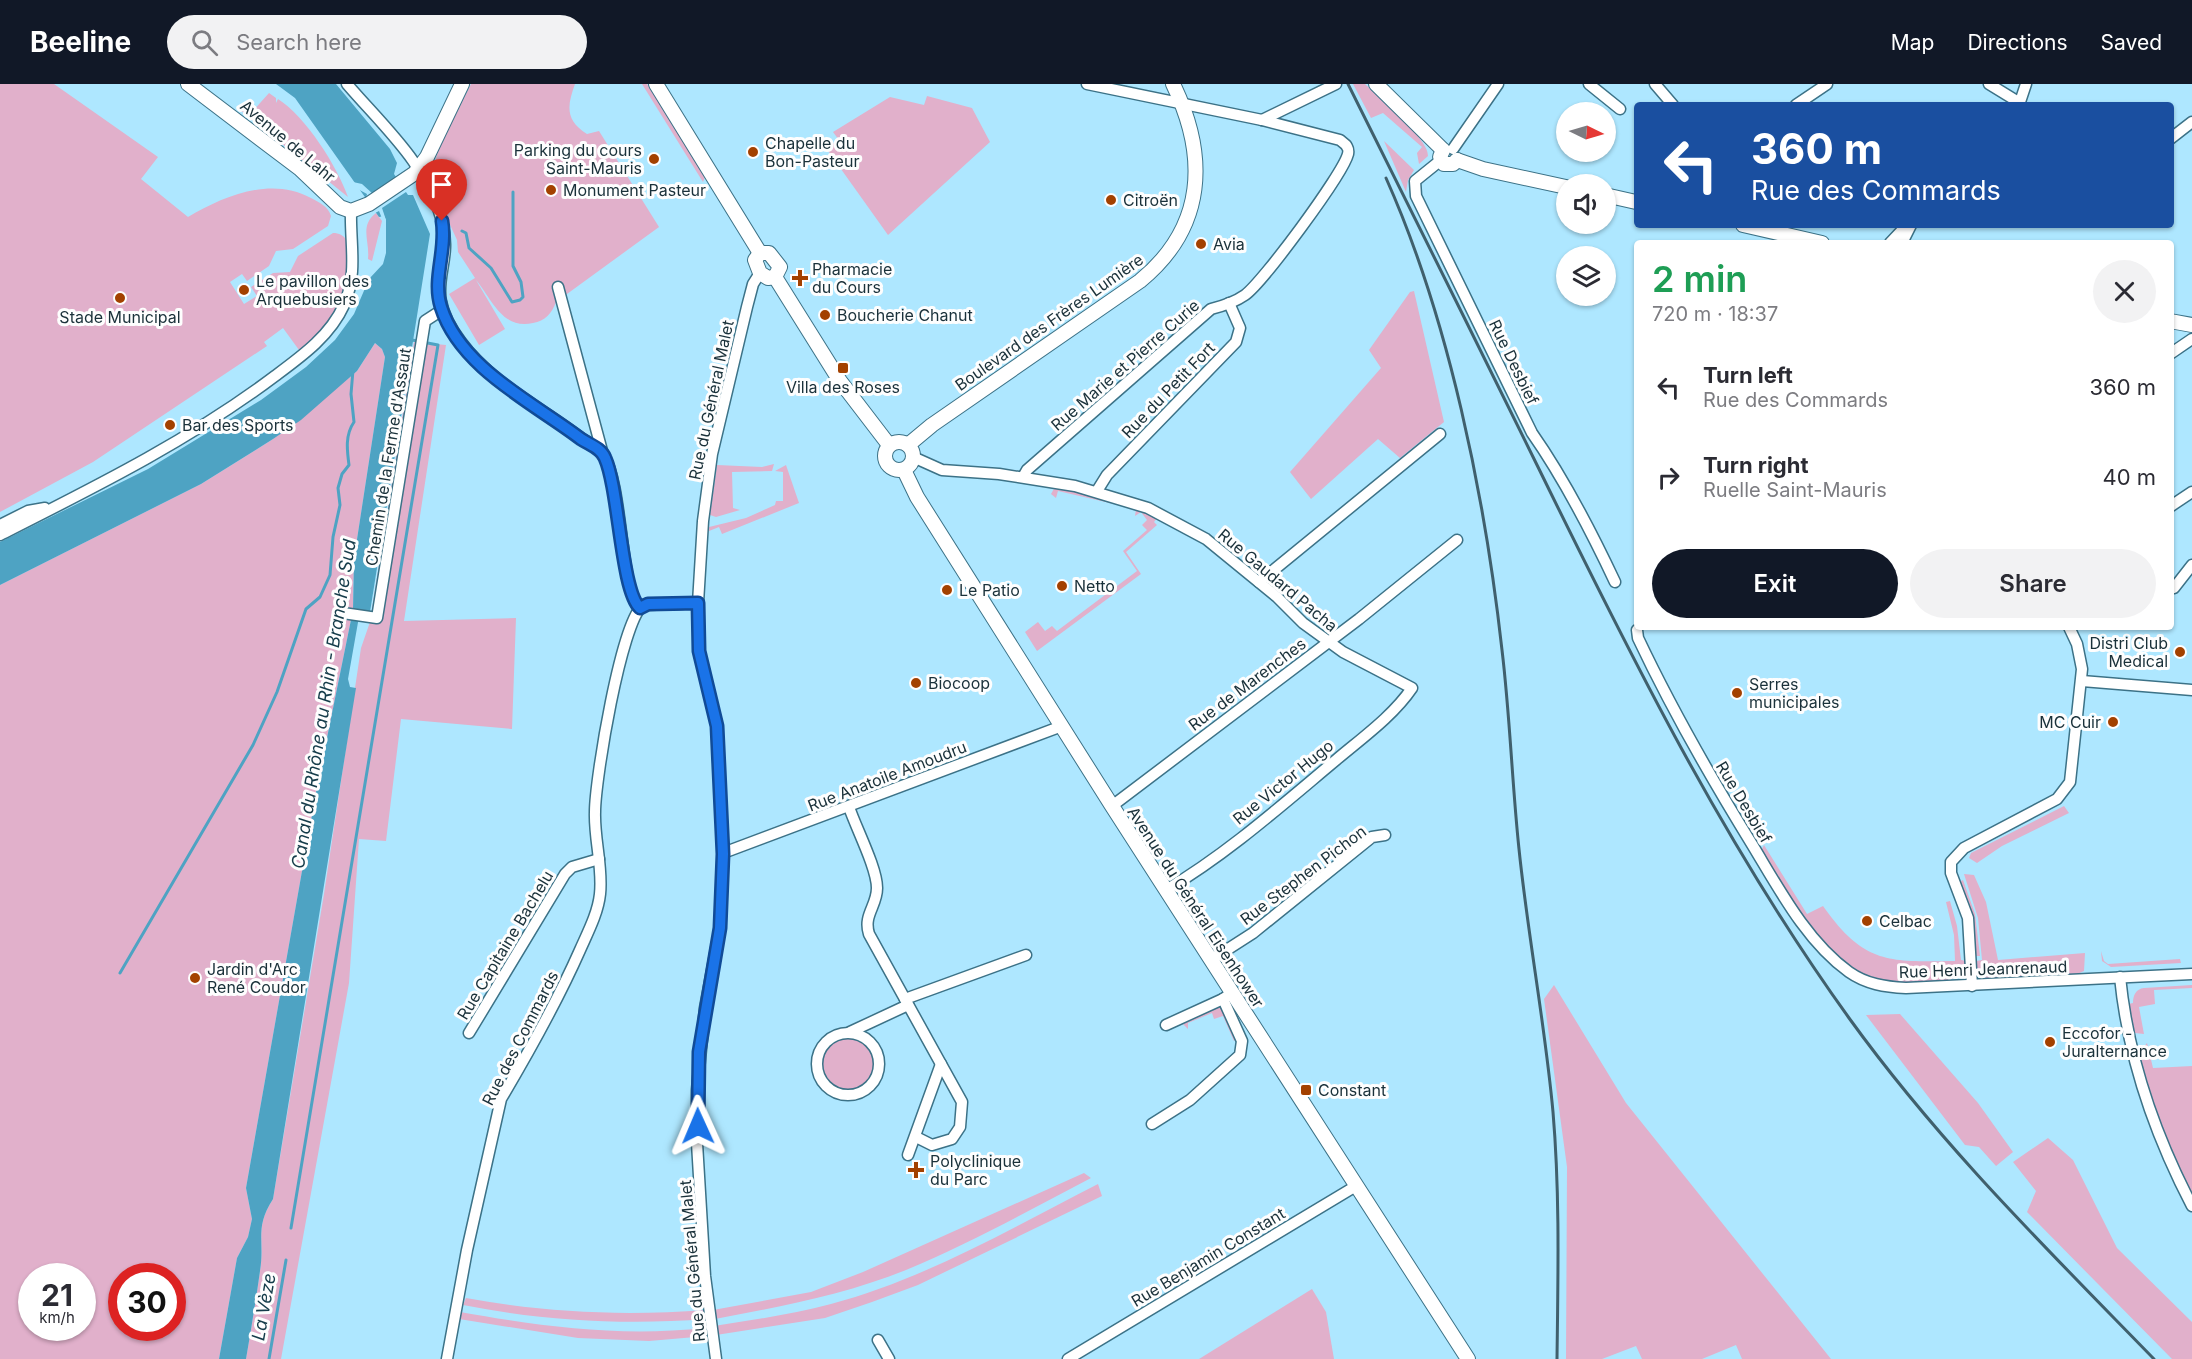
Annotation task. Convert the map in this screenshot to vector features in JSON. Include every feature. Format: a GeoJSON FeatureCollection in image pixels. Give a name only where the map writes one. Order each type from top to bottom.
{"type":"FeatureCollection","features":[{"type":"Feature","properties":{"kind":"main road","name":"Avenue de Lahr"},"geometry":{"type":"LineString","coordinates":[[188,84],[300,169],[340,207],[351,211]]}},
{"type":"Feature","properties":{"kind":"main road"},"geometry":{"type":"LineString","coordinates":[[351,211],[369,204],[404,182],[420,167],[462,84]]}},
{"type":"Feature","properties":{"kind":"main road","name":"Avenue du Général Eisenhower"},"geometry":{"type":"LineString","coordinates":[[656,84],[760,253],[769,253],[780,267],[775,277],[840,381],[889,445],[884,454],[886,464],[894,470],[904,470],[917,497],[1210,960],[1227,996],[1356,1186],[1468,1359]]}},
{"type":"Feature","properties":{"kind":"main road","name":"Boulevard des Frères Lumière"},"geometry":{"type":"LineString","coordinates":[[911,451],[932,424],[1140,281],[1163,260],[1187,216],[1196,180],[1193,130],[1173,84]]}},
{"type":"Feature","properties":{"kind":"main road"},"geometry":{"type":"LineString","coordinates":[[1376,84],[1448,155],[1483,169],[1556,185]]}},
{"type":"Feature","properties":{"kind":"main road"},"geometry":{"type":"LineString","coordinates":[[1616,197],[1634,202]]}},
{"type":"Feature","properties":{"kind":"main road"},"geometry":{"type":"LineString","coordinates":[[1754,228],[1802,240]]}},
{"type":"Feature","properties":{"kind":"main road"},"geometry":{"type":"LineString","coordinates":[[760,253],[755,260],[760,273],[768,278],[775,277]]}},
{"type":"Feature","properties":{"kind":"main road"},"geometry":{"type":"LineString","coordinates":[[2174,322],[2192,325]]}},
{"type":"Feature","properties":{"kind":"main road"},"geometry":{"type":"LineString","coordinates":[[889,445],[901,442],[911,451],[910,465],[904,470]]}},
{"type":"Feature","properties":{"kind":"street"},"geometry":{"type":"LineString","coordinates":[[347,84],[420,167],[438,208],[444,234],[438,282],[442,310],[460,342],[513,393],[602,451]]}},
{"type":"Feature","properties":{"kind":"street"},"geometry":{"type":"LineString","coordinates":[[1087,84],[1262,120],[1336,84]]}},
{"type":"Feature","properties":{"kind":"street"},"geometry":{"type":"LineString","coordinates":[[1448,155],[1498,84]]}},
{"type":"Feature","properties":{"kind":"street"},"geometry":{"type":"LineString","coordinates":[[1589,84],[1620,109]]}},
{"type":"Feature","properties":{"kind":"street"},"geometry":{"type":"LineString","coordinates":[[1655,84],[1670,102]]}},
{"type":"Feature","properties":{"kind":"street"},"geometry":{"type":"LineString","coordinates":[[1800,102],[1827,84]]}},
{"type":"Feature","properties":{"kind":"street"},"geometry":{"type":"LineString","coordinates":[[1989,84],[2016,102]]}},
{"type":"Feature","properties":{"kind":"street"},"geometry":{"type":"LineString","coordinates":[[2020,102],[2026,84]]}},
{"type":"Feature","properties":{"kind":"street","name":"Rue Marie et Pierre Curie"},"geometry":{"type":"LineString","coordinates":[[1023,477],[1027,470],[1211,309],[1245,295],[1270,268],[1338,173],[1348,152],[1346,145],[1340,140],[1262,120]]}},
{"type":"Feature","properties":{"kind":"street"},"geometry":{"type":"LineString","coordinates":[[2174,136],[2192,122]]}},
{"type":"Feature","properties":{"kind":"street","name":"Rue Desbief"},"geometry":{"type":"LineString","coordinates":[[1448,155],[1415,181],[1416,196],[1532,433],[1550,458],[1586,521],[1615,582]]}},
{"type":"Feature","properties":{"kind":"street"},"geometry":{"type":"LineString","coordinates":[[0,535],[157,452],[250,395],[320,339],[335,322],[349,292],[354,253],[351,211]]}},
{"type":"Feature","properties":{"kind":"street"},"geometry":{"type":"LineString","coordinates":[[1893,240],[1906,228]]}},
{"type":"Feature","properties":{"kind":"street","name":"Rue du Général Malet"},"geometry":{"type":"LineString","coordinates":[[716,1359],[709,1312],[698,1143],[697,1090],[705,1008],[720,928],[723,854],[717,726],[699,651],[698,603],[711,454],[753,284],[760,273]]}},
{"type":"Feature","properties":{"kind":"street"},"geometry":{"type":"LineString","coordinates":[[558,287],[602,451],[614,486],[630,584],[636,604],[640,608],[648,604],[698,603]]}},
{"type":"Feature","properties":{"kind":"street","name":"Rue du Petit Fort"},"geometry":{"type":"LineString","coordinates":[[1097,491],[1107,474],[1236,342],[1240,328],[1229,303]]}},
{"type":"Feature","properties":{"kind":"street","name":"Chemin de la Ferme d'Assaut"},"geometry":{"type":"LineString","coordinates":[[343,613],[373,618],[425,321],[442,310]]}},
{"type":"Feature","properties":{"kind":"street"},"geometry":{"type":"LineString","coordinates":[[2174,351],[2192,339]]}},
{"type":"Feature","properties":{"kind":"street"},"geometry":{"type":"LineString","coordinates":[[1259,582],[1440,434]]}},
{"type":"Feature","properties":{"kind":"street","name":"Rue Gaudard Pacha"},"geometry":{"type":"LineString","coordinates":[[911,451],[942,470],[1023,477],[1097,491],[1148,508],[1198,535],[1259,582],[1303,623],[1328,642],[1364,665],[1412,688]]}},
{"type":"Feature","properties":{"kind":"street"},"geometry":{"type":"LineString","coordinates":[[2174,504],[2192,492]]}},
{"type":"Feature","properties":{"kind":"street"},"geometry":{"type":"LineString","coordinates":[[0,525],[28,511],[60,505]]}},
{"type":"Feature","properties":{"kind":"street","name":"Rue de Marenches"},"geometry":{"type":"LineString","coordinates":[[1112,806],[1328,642],[1457,540]]}},
{"type":"Feature","properties":{"kind":"street"},"geometry":{"type":"LineString","coordinates":[[2174,588],[2192,564]]}},
{"type":"Feature","properties":{"kind":"street","name":"Rue des Commards"},"geometry":{"type":"LineString","coordinates":[[447,1359],[497,1111],[501,1099],[552,1013],[592,923],[601,893],[595,802],[614,685],[629,634],[640,608]]}},
{"type":"Feature","properties":{"kind":"street","name":"Rue Desbief"},"geometry":{"type":"LineString","coordinates":[[1637,630],[1638,638],[1664,694],[1715,784],[1802,920]]}},
{"type":"Feature","properties":{"kind":"street"},"geometry":{"type":"LineString","coordinates":[[1972,986],[1968,918],[1951,873],[1951,862],[1964,848],[2052,802],[2065,791],[2072,773],[2082,681],[2081,656],[2070,630]]}},
{"type":"Feature","properties":{"kind":"street"},"geometry":{"type":"LineString","coordinates":[[2082,681],[2192,690]]}},
{"type":"Feature","properties":{"kind":"street","name":"Rue Victor Hugo"},"geometry":{"type":"LineString","coordinates":[[1166,890],[1276,810],[1373,728],[1405,699],[1412,688]]}},
{"type":"Feature","properties":{"kind":"street","name":"Rue Anatoile Amoudru"},"geometry":{"type":"LineString","coordinates":[[723,854],[1062,726]]}},
{"type":"Feature","properties":{"kind":"street"},"geometry":{"type":"LineString","coordinates":[[849,807],[876,881],[877,894],[867,916],[866,926],[962,1102],[960,1127],[952,1139],[940,1144],[928,1144],[916,1137]]}},
{"type":"Feature","properties":{"kind":"street","name":"Rue Stephen Pichon"},"geometry":{"type":"LineString","coordinates":[[1210,960],[1253,933],[1372,837],[1385,835]]}},
{"type":"Feature","properties":{"kind":"street","name":"Rue Capitaine Bachelu"},"geometry":{"type":"LineString","coordinates":[[469,1033],[565,874],[572,867],[598,859]]}},
{"type":"Feature","properties":{"kind":"street","name":"Rue Henri Jeanrenaud"},"geometry":{"type":"LineString","coordinates":[[1802,920],[1836,961],[1851,974],[1870,983],[1906,988],[2192,974]]}},
{"type":"Feature","properties":{"kind":"street"},"geometry":{"type":"LineString","coordinates":[[850,1032],[869,1040],[879,1059],[876,1079],[869,1087],[850,1095],[840,1095],[823,1083],[816,1064],[823,1045],[840,1033],[850,1032],[906,1002],[1026,955]]}},
{"type":"Feature","properties":{"kind":"street"},"geometry":{"type":"LineString","coordinates":[[2120,977],[2130,1041],[2148,1104],[2159,1136],[2192,1206]]}},
{"type":"Feature","properties":{"kind":"street"},"geometry":{"type":"LineString","coordinates":[[1152,1124],[1190,1100],[1240,1055],[1242,1041],[1227,996],[1166,1025]]}},
{"type":"Feature","properties":{"kind":"street"},"geometry":{"type":"LineString","coordinates":[[908,1155],[941,1065]]}},
{"type":"Feature","properties":{"kind":"street","name":"Rue Benjamin Constant"},"geometry":{"type":"LineString","coordinates":[[1074,1357],[1356,1186]]}},
{"type":"Feature","properties":{"kind":"street"},"geometry":{"type":"LineString","coordinates":[[878,1340],[889,1359]]}},
{"type":"Feature","properties":{"kind":"shaded area","name":"Stade Municipal"},"geometry":{"type":"Polygon","coordinates":[[[0,84],[54,84],[158,157],[141,179],[188,217],[232,196],[264,189],[296,192],[326,207],[331,216],[328,226],[293,249],[276,251],[269,266],[247,281],[242,274],[230,282],[244,304],[257,296],[251,287],[273,273],[290,272],[298,256],[333,233],[343,236],[348,245],[350,257],[345,287],[334,314],[303,349],[299,350],[283,328],[264,342],[267,346],[93,462],[0,512],[0,84]]]}},
{"type":"Feature","properties":{"kind":"shaded area"},"geometry":{"type":"Polygon","coordinates":[[[471,84],[575,84],[569,106],[571,118],[587,134],[599,131],[659,227],[556,302],[548,316],[537,322],[522,324],[513,322],[499,311],[476,280],[505,329],[479,345],[449,294],[475,278],[458,252],[457,240],[441,205],[433,169],[439,147],[471,84]]]}},
{"type":"Feature","properties":{"kind":"shaded area"},"geometry":{"type":"Polygon","coordinates":[[[642,84],[647,84],[705,177],[703,182],[642,84]]]}},
{"type":"Feature","properties":{"kind":"shaded area"},"geometry":{"type":"Polygon","coordinates":[[[1353,84],[1365,84],[1391,108],[1421,140],[1428,156],[1419,164],[1417,153],[1422,147],[1383,113],[1371,118],[1353,84]]]}},
{"type":"Feature","properties":{"kind":"shaded area"},"geometry":{"type":"Polygon","coordinates":[[[269,93],[276,98],[276,103],[278,99],[289,107],[310,130],[336,171],[348,197],[240,110],[242,107],[251,113],[269,93]]]}},
{"type":"Feature","properties":{"kind":"shaded area"},"geometry":{"type":"Polygon","coordinates":[[[927,96],[972,108],[990,142],[888,235],[826,148],[839,140],[833,132],[890,97],[924,105],[927,96]]]}},
{"type":"Feature","properties":{"kind":"shaded area"},"geometry":{"type":"Polygon","coordinates":[[[1384,141],[1414,170],[1408,180],[1406,192],[1384,141]]]}},
{"type":"Feature","properties":{"kind":"shaded area"},"geometry":{"type":"Polygon","coordinates":[[[376,213],[382,221],[372,261],[368,259],[366,234],[368,223],[376,213]]]}},
{"type":"Feature","properties":{"kind":"shaded area"},"geometry":{"type":"Polygon","coordinates":[[[1414,291],[1444,422],[1400,458],[1378,439],[1311,499],[1290,472],[1381,368],[1369,350],[1410,292],[1414,291]]]}},
{"type":"Feature","properties":{"kind":"shaded area"},"geometry":{"type":"Polygon","coordinates":[[[414,342],[446,345],[404,621],[516,618],[512,729],[401,719],[386,841],[359,839],[349,983],[281,1359],[246,1359],[260,1271],[262,1227],[267,1209],[273,1199],[324,894],[361,648],[370,622],[414,342]]]}},
{"type":"Feature","properties":{"kind":"shaded area"},"geometry":{"type":"Polygon","coordinates":[[[375,343],[382,349],[385,357],[354,559],[353,610],[316,792],[246,1188],[252,1219],[248,1237],[237,1258],[219,1359],[0,1359],[0,585],[201,484],[273,439],[357,371],[375,343]]]}},
{"type":"Feature","properties":{"kind":"shaded area"},"geometry":{"type":"Polygon","coordinates":[[[774,464],[772,471],[732,472],[733,508],[740,510],[716,517],[710,515],[717,465],[762,467],[774,464]]]}},
{"type":"Feature","properties":{"kind":"shaded area"},"geometry":{"type":"Polygon","coordinates":[[[786,465],[799,503],[722,534],[719,527],[709,531],[709,527],[746,518],[775,505],[776,501],[783,501],[783,472],[775,471],[786,465]]]}},
{"type":"Feature","properties":{"kind":"shaded area"},"geometry":{"type":"Polygon","coordinates":[[[1055,487],[1132,506],[1157,518],[1154,522],[1157,525],[1126,552],[1141,574],[1037,651],[1025,632],[1038,622],[1045,631],[1052,626],[1057,631],[1137,571],[1123,551],[1147,530],[1142,525],[1147,520],[1141,512],[1135,516],[1136,509],[1058,491],[1056,498],[1051,494],[1055,487]]]}},
{"type":"Feature","properties":{"kind":"shaded area"},"geometry":{"type":"Polygon","coordinates":[[[2064,806],[2069,813],[2002,846],[1977,863],[1969,858],[1971,853],[2064,806]]]}},
{"type":"Feature","properties":{"kind":"shaded area"},"geometry":{"type":"Polygon","coordinates":[[[1764,845],[1807,914],[1823,906],[1852,939],[1879,956],[1912,961],[1955,961],[1954,935],[1946,902],[1950,901],[1957,926],[1961,960],[1966,961],[1961,972],[1958,976],[1943,981],[1899,983],[1874,979],[1850,966],[1819,938],[1806,921],[1761,851],[1764,845]]]}},
{"type":"Feature","properties":{"kind":"shaded area"},"geometry":{"type":"Polygon","coordinates":[[[1964,874],[1974,875],[1986,902],[1998,960],[2085,953],[2084,971],[2075,975],[1991,979],[1982,976],[1976,961],[1982,960],[1978,918],[1964,874]]]}},
{"type":"Feature","properties":{"kind":"shaded area"},"geometry":{"type":"Polygon","coordinates":[[[1963,880],[1975,914],[1980,956],[1976,956],[1970,907],[1959,882],[1963,880]]]}},
{"type":"Feature","properties":{"kind":"shaded area"},"geometry":{"type":"Polygon","coordinates":[[[2101,951],[2104,961],[2108,964],[2180,959],[2181,963],[2111,967],[2102,961],[2101,951]]]}},
{"type":"Feature","properties":{"kind":"shaded area"},"geometry":{"type":"Polygon","coordinates":[[[1554,985],[1626,1103],[1831,1359],[1742,1359],[1736,1345],[1702,1359],[1642,1359],[1636,1346],[1602,1359],[1566,1359],[1567,1167],[1544,999],[1554,985]]]}},
{"type":"Feature","properties":{"kind":"shaded area"},"geometry":{"type":"Polygon","coordinates":[[[2192,985],[2192,988],[2154,990],[2155,1004],[2139,1007],[2144,1034],[2135,1033],[2128,1004],[2133,1003],[2137,991],[2144,988],[2192,985]]]}},
{"type":"Feature","properties":{"kind":"shaded area"},"geometry":{"type":"Polygon","coordinates":[[[1221,1005],[1237,1037],[1234,1041],[1223,1016],[1214,1019],[1212,1013],[1188,1023],[1188,1029],[1183,1024],[1221,1005]]]}},
{"type":"Feature","properties":{"kind":"shaded area"},"geometry":{"type":"Polygon","coordinates":[[[1900,1014],[1978,1103],[2013,1152],[1996,1166],[1979,1147],[1965,1145],[1866,1015],[1900,1014]]]}},
{"type":"Feature","properties":{"kind":"shaded area"},"geometry":{"type":"Polygon","coordinates":[[[842,1033],[854,1033],[870,1042],[877,1052],[879,1064],[877,1076],[870,1086],[854,1095],[842,1095],[831,1090],[822,1081],[817,1070],[817,1058],[822,1047],[831,1038],[842,1033]]]}},
{"type":"Feature","properties":{"kind":"shaded area"},"geometry":{"type":"Polygon","coordinates":[[[2147,1043],[2153,1068],[2192,1066],[2192,1196],[2169,1146],[2145,1082],[2140,1052],[2147,1043]]]}},
{"type":"Feature","properties":{"kind":"shaded area"},"geometry":{"type":"Polygon","coordinates":[[[2048,1138],[2073,1160],[2117,1248],[2192,1322],[2192,1359],[2172,1359],[2027,1212],[2036,1191],[2013,1162],[2048,1138]]]}},
{"type":"Feature","properties":{"kind":"shaded area"},"geometry":{"type":"Polygon","coordinates":[[[1084,1173],[1091,1178],[976,1238],[906,1270],[859,1287],[787,1305],[715,1319],[713,1310],[811,1292],[863,1272],[1084,1173]]]}},
{"type":"Feature","properties":{"kind":"shaded area"},"geometry":{"type":"Polygon","coordinates":[[[1098,1184],[1102,1196],[918,1285],[825,1318],[716,1335],[714,1326],[817,1308],[900,1281],[1001,1235],[1098,1184]]]}},
{"type":"Feature","properties":{"kind":"shaded area"},"geometry":{"type":"Polygon","coordinates":[[[1312,1289],[1326,1312],[1334,1359],[1199,1359],[1312,1289]]]}},
{"type":"Feature","properties":{"kind":"shaded area"},"geometry":{"type":"Polygon","coordinates":[[[466,1298],[526,1307],[586,1312],[646,1313],[706,1310],[707,1319],[645,1322],[554,1318],[463,1305],[466,1298]]]}},
{"type":"Feature","properties":{"kind":"shaded area"},"geometry":{"type":"Polygon","coordinates":[[[460,1312],[552,1326],[612,1331],[674,1331],[706,1328],[707,1336],[649,1341],[578,1338],[459,1319],[460,1312]]]}},
{"type":"Feature","properties":{"kind":"water"},"geometry":{"type":"Polygon","coordinates":[[[276,84],[336,84],[390,149],[397,163],[394,174],[408,195],[413,195],[430,234],[370,612],[360,611],[348,679],[350,687],[356,688],[273,1199],[267,1209],[262,1227],[260,1271],[246,1359],[219,1359],[237,1258],[248,1237],[252,1219],[246,1188],[316,792],[353,610],[354,559],[385,357],[382,349],[375,343],[357,371],[301,420],[201,484],[0,585],[0,542],[148,469],[261,400],[306,367],[335,340],[354,314],[369,279],[383,264],[386,253],[386,220],[384,216],[379,217],[295,98],[276,84]]]}},
{"type":"Feature","properties":{"kind":"pier"},"geometry":{"type":"Polygon","coordinates":[[[399,176],[409,190],[382,208],[386,220],[382,239],[383,221],[379,211],[375,213],[366,198],[367,194],[354,187],[353,182],[362,184],[373,194],[399,176]]]}},
{"type":"Feature","properties":{"kind":"waterway"},"geometry":{"type":"LineString","coordinates":[[462,231],[466,233],[469,248],[491,268],[512,302],[520,300],[523,297],[521,282],[513,266],[513,192]]}},
{"type":"Feature","properties":{"kind":"waterway"},"geometry":{"type":"LineString","coordinates":[[291,1228],[438,345],[412,340]]}},
{"type":"Feature","properties":{"kind":"waterway","name":"Canal du Rhône au Rhin - Branche Sud"},"geometry":{"type":"LineString","coordinates":[[120,973],[253,745],[277,692],[306,609],[320,597],[330,575],[333,537],[340,505],[338,488],[342,474],[349,465],[348,437],[354,422],[351,394],[353,370]]}},
{"type":"Feature","properties":{"kind":"waterway","name":"La Vèze"},"geometry":{"type":"LineString","coordinates":[[269,1359],[286,1260]]}},
{"type":"Feature","properties":{"kind":"railway"},"geometry":{"type":"LineString","coordinates":[[1348,84],[1608,609],[1682,749],[1761,886],[1849,1018],[1920,1109],[1995,1194],[2154,1359]]}},
{"type":"Feature","properties":{"kind":"railway"},"geometry":{"type":"LineString","coordinates":[[1386,178],[1408,232],[1446,349],[1474,471],[1495,592],[1505,675],[1519,849],[1553,1112],[1558,1205],[1557,1359]]}},
{"type":"Feature","properties":{"kind":"place","name":"Chapelle du Bon-Pasteur"},"geometry":{"type":"Point","coordinates":[753,152]}},
{"type":"Feature","properties":{"kind":"place","name":"Parking du cours Saint-Mauris"},"geometry":{"type":"Point","coordinates":[654,159]}},
{"type":"Feature","properties":{"kind":"place","name":"Monument Pasteur"},"geometry":{"type":"Point","coordinates":[551,190]}},
{"type":"Feature","properties":{"kind":"place","name":"Citroën"},"geometry":{"type":"Point","coordinates":[1111,200]}},
{"type":"Feature","properties":{"kind":"place","name":"Avia"},"geometry":{"type":"Point","coordinates":[1201,244]}},
{"type":"Feature","properties":{"kind":"place","name":"Pharmacie du Cours"},"geometry":{"type":"Point","coordinates":[800,278]}},
{"type":"Feature","properties":{"kind":"place","name":"Le pavillon des Arquebusiers"},"geometry":{"type":"Point","coordinates":[244,290]}},
{"type":"Feature","properties":{"kind":"place","name":"Stade Municipal"},"geometry":{"type":"Point","coordinates":[120,298]}},
{"type":"Feature","properties":{"kind":"place","name":"Boucherie Chanut"},"geometry":{"type":"Point","coordinates":[825,315]}},
{"type":"Feature","properties":{"kind":"place","name":"Villa des Roses"},"geometry":{"type":"Point","coordinates":[843,368]}},
{"type":"Feature","properties":{"kind":"place","name":"Bar des Sports"},"geometry":{"type":"Point","coordinates":[170,425]}},
{"type":"Feature","properties":{"kind":"place","name":"Netto"},"geometry":{"type":"Point","coordinates":[1062,586]}},
{"type":"Feature","properties":{"kind":"place","name":"Le Patio"},"geometry":{"type":"Point","coordinates":[947,590]}},
{"type":"Feature","properties":{"kind":"place","name":"Distri Club Medical"},"geometry":{"type":"Point","coordinates":[2180,652]}},
{"type":"Feature","properties":{"kind":"place","name":"Biocoop"},"geometry":{"type":"Point","coordinates":[916,683]}},
{"type":"Feature","properties":{"kind":"place","name":"Serres municipales"},"geometry":{"type":"Point","coordinates":[1737,693]}},
{"type":"Feature","properties":{"kind":"place","name":"MC Cuir"},"geometry":{"type":"Point","coordinates":[2113,722]}},
{"type":"Feature","properties":{"kind":"place","name":"Celbac"},"geometry":{"type":"Point","coordinates":[1867,921]}},
{"type":"Feature","properties":{"kind":"place","name":"Jardin d'Arc René Coudor"},"geometry":{"type":"Point","coordinates":[195,978]}},
{"type":"Feature","properties":{"kind":"place","name":"Eccofor - Juralternance"},"geometry":{"type":"Point","coordinates":[2050,1042]}},
{"type":"Feature","properties":{"kind":"place","name":"Constant"},"geometry":{"type":"Point","coordinates":[1306,1090]}},
{"type":"Feature","properties":{"kind":"place","name":"Polyclinique du Parc"},"geometry":{"type":"Point","coordinates":[916,1170]}},
{"type":"Feature","properties":{"kind":"route"},"geometry":{"type":"LineString","coordinates":[[442,221],[444,239],[439,300],[446,319],[460,342],[513,393],[549,414],[591,446],[602,451],[614,486],[630,584],[636,604],[640,608],[648,604],[698,603],[699,651],[717,726],[723,854],[720,928],[699,1052],[698,1126]]}}]}
